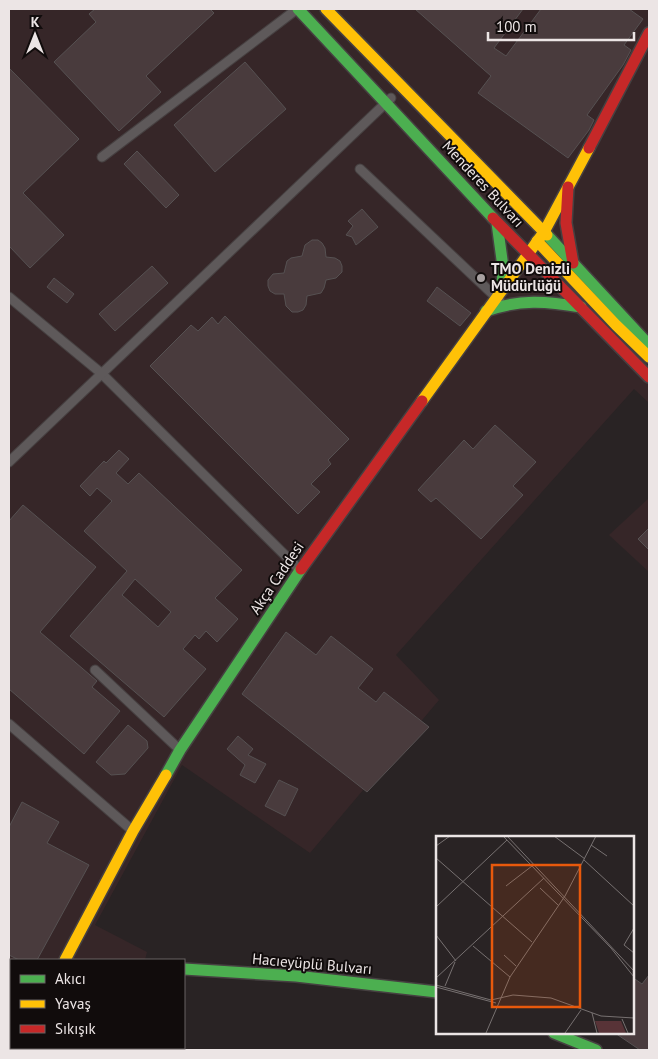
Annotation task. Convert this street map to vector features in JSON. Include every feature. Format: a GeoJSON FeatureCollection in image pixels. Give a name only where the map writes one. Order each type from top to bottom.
{"type":"FeatureCollection","features":[{"type":"Feature","properties":{"kind":"main road","name":"Menderes Bulvarı"},"geometry":{"type":"LineString","coordinates":[[298,9],[388,100],[497,222],[573,263],[649,345]]}},
{"type":"Feature","properties":{"kind":"main road","name":"Menderes Bulvarı"},"geometry":{"type":"LineString","coordinates":[[326,9],[535,243],[581,307],[649,377]]}},
{"type":"Feature","properties":{"kind":"main road"},"geometry":{"type":"LineString","coordinates":[[500,297],[568,187],[649,33]]}},
{"type":"Feature","properties":{"kind":"main road"},"geometry":{"type":"LineString","coordinates":[[388,100],[649,357]]}},
{"type":"Feature","properties":{"kind":"main road"},"geometry":{"type":"LineString","coordinates":[[568,187],[566,223],[573,263]]}},
{"type":"Feature","properties":{"kind":"main road"},"geometry":{"type":"LineString","coordinates":[[497,222],[502,253],[500,297]]}},
{"type":"Feature","properties":{"kind":"main road"},"geometry":{"type":"LineString","coordinates":[[500,297],[581,307]]}},
{"type":"Feature","properties":{"kind":"main road","name":"Akça Caddesi"},"geometry":{"type":"LineString","coordinates":[[66,959],[180,750],[300,570],[486,311],[500,297]]}},
{"type":"Feature","properties":{"kind":"main road","name":"Hacıeyüplü Bulvarı"},"geometry":{"type":"LineString","coordinates":[[185,969],[296,976],[436,992]]}},
{"type":"Feature","properties":{"kind":"main road"},"geometry":{"type":"LineString","coordinates":[[556,1034],[596,1050]]}},
{"type":"Feature","properties":{"kind":"street"},"geometry":{"type":"LineString","coordinates":[[102,157],[298,9]]}},
{"type":"Feature","properties":{"kind":"street"},"geometry":{"type":"LineString","coordinates":[[9,462],[388,100]]}},
{"type":"Feature","properties":{"kind":"street"},"geometry":{"type":"LineString","coordinates":[[360,169],[500,297]]}},
{"type":"Feature","properties":{"kind":"street"},"geometry":{"type":"LineString","coordinates":[[9,297],[101,373],[300,570]]}},
{"type":"Feature","properties":{"kind":"street"},"geometry":{"type":"LineString","coordinates":[[95,670],[180,750]]}},
{"type":"Feature","properties":{"kind":"street"},"geometry":{"type":"LineString","coordinates":[[9,724],[134,831]]}},
{"type":"Feature","properties":{"kind":"shaded area"},"geometry":{"type":"Polygon","coordinates":[[[9,9],[649,9],[649,403],[634,389],[396,655],[439,700],[310,853],[182,765],[95,925],[147,952],[145,959],[10,959],[10,1049],[152,1050],[9,1050],[9,9]]]}},
{"type":"Feature","properties":{"kind":"shaded area"},"geometry":{"type":"Polygon","coordinates":[[[649,498],[649,572],[609,535],[649,498]]]}},
{"type":"Feature","properties":{"kind":"building"},"geometry":{"type":"Polygon","coordinates":[[[95,9],[210,9],[214,13],[146,76],[161,92],[119,131],[54,62],[96,22],[89,14],[95,9]]]}},
{"type":"Feature","properties":{"kind":"building"},"geometry":{"type":"Polygon","coordinates":[[[415,9],[523,9],[494,48],[506,56],[541,9],[629,9],[643,19],[624,45],[631,50],[623,65],[587,115],[594,120],[589,130],[568,158],[478,93],[491,76],[415,9]]]}},
{"type":"Feature","properties":{"kind":"building"},"geometry":{"type":"Polygon","coordinates":[[[245,62],[286,109],[215,172],[174,125],[245,62]]]}},
{"type":"Feature","properties":{"kind":"building"},"geometry":{"type":"Polygon","coordinates":[[[9,68],[79,139],[23,193],[64,235],[30,268],[9,246],[9,68]]]}},
{"type":"Feature","properties":{"kind":"building"},"geometry":{"type":"Polygon","coordinates":[[[137,151],[179,195],[166,208],[124,164],[137,151]]]}},
{"type":"Feature","properties":{"kind":"building"},"geometry":{"type":"Polygon","coordinates":[[[362,209],[378,227],[356,245],[352,237],[346,235],[353,226],[348,221],[362,209]]]}},
{"type":"Feature","properties":{"kind":"building"},"geometry":{"type":"Polygon","coordinates":[[[312,240],[318,240],[322,243],[325,248],[326,257],[335,258],[340,261],[342,272],[336,278],[326,280],[321,293],[307,296],[306,305],[303,310],[292,312],[286,306],[284,294],[275,294],[270,291],[268,280],[273,274],[284,273],[287,261],[291,258],[302,256],[305,245],[312,240]]]}},
{"type":"Feature","properties":{"kind":"building"},"geometry":{"type":"Polygon","coordinates":[[[152,266],[168,283],[115,331],[99,314],[152,266]]]}},
{"type":"Feature","properties":{"kind":"building"},"geometry":{"type":"Polygon","coordinates":[[[54,278],[74,294],[67,303],[47,287],[54,278]]]}},
{"type":"Feature","properties":{"kind":"building"},"geometry":{"type":"Polygon","coordinates":[[[437,287],[471,313],[460,326],[427,301],[437,287]]]}},
{"type":"Feature","properties":{"kind":"building"},"geometry":{"type":"Polygon","coordinates":[[[225,316],[349,439],[328,460],[331,464],[311,484],[320,492],[298,514],[150,366],[191,325],[198,331],[212,317],[218,324],[225,316]]]}},
{"type":"Feature","properties":{"kind":"building"},"geometry":{"type":"Polygon","coordinates":[[[495,425],[536,462],[513,486],[523,495],[481,539],[436,498],[431,502],[418,490],[464,440],[473,449],[495,425]]]}},
{"type":"Feature","properties":{"kind":"building"},"geometry":{"type":"Polygon","coordinates":[[[119,450],[129,459],[116,473],[128,484],[139,473],[242,570],[215,598],[238,619],[217,642],[206,631],[199,639],[195,635],[183,649],[206,669],[164,717],[70,636],[127,571],[84,531],[112,501],[97,488],[90,496],[80,486],[104,461],[106,463],[119,450]],[[135,579],[122,595],[158,627],[171,612],[135,579]]]}},
{"type":"Feature","properties":{"kind":"building"},"geometry":{"type":"Polygon","coordinates":[[[23,505],[96,567],[40,632],[97,681],[92,687],[120,711],[84,754],[9,689],[9,521],[23,505]]]}},
{"type":"Feature","properties":{"kind":"building"},"geometry":{"type":"Polygon","coordinates":[[[649,528],[649,550],[638,539],[649,528]]]}},
{"type":"Feature","properties":{"kind":"building"},"geometry":{"type":"Polygon","coordinates":[[[286,632],[316,655],[331,636],[373,669],[358,688],[376,702],[384,692],[429,727],[367,792],[242,694],[286,632]]]}},
{"type":"Feature","properties":{"kind":"building"},"geometry":{"type":"Polygon","coordinates":[[[128,725],[147,741],[148,748],[125,774],[111,775],[96,762],[128,725]]]}},
{"type":"Feature","properties":{"kind":"building"},"geometry":{"type":"Polygon","coordinates":[[[238,736],[253,749],[248,755],[266,764],[255,783],[240,775],[245,765],[227,749],[238,736]]]}},
{"type":"Feature","properties":{"kind":"building"},"geometry":{"type":"Polygon","coordinates":[[[279,780],[298,789],[285,816],[265,806],[279,780]]]}},
{"type":"Feature","properties":{"kind":"building"},"geometry":{"type":"Polygon","coordinates":[[[22,802],[59,822],[47,843],[89,865],[38,959],[17,959],[9,955],[9,827],[22,802]]]}},
{"type":"Feature","properties":{"kind":"building"},"geometry":{"type":"Polygon","coordinates":[[[649,975],[649,1050],[640,1050],[616,1034],[633,1034],[633,978],[642,984],[649,975]]]}},
{"type":"Feature","properties":{"kind":"traffic: fast"},"geometry":{"type":"LineString","coordinates":[[298,9],[493,218]]}},
{"type":"Feature","properties":{"kind":"traffic: fast"},"geometry":{"type":"LineString","coordinates":[[497,223],[503,267],[502,289]]}},
{"type":"Feature","properties":{"kind":"traffic: fast"},"geometry":{"type":"LineString","coordinates":[[547,235],[649,345]]}},
{"type":"Feature","properties":{"kind":"traffic: fast"},"geometry":{"type":"LineString","coordinates":[[486,311],[510,304],[533,302],[581,307]]}},
{"type":"Feature","properties":{"kind":"traffic: fast"},"geometry":{"type":"LineString","coordinates":[[166,775],[180,750],[301,569]]}},
{"type":"Feature","properties":{"kind":"traffic: fast"},"geometry":{"type":"LineString","coordinates":[[185,969],[296,976],[436,992]]}},
{"type":"Feature","properties":{"kind":"traffic: fast"},"geometry":{"type":"LineString","coordinates":[[556,1034],[596,1050]]}},
{"type":"Feature","properties":{"kind":"traffic: slow"},"geometry":{"type":"LineString","coordinates":[[326,9],[547,235]]}},
{"type":"Feature","properties":{"kind":"traffic: slow"},"geometry":{"type":"LineString","coordinates":[[422,401],[544,232],[589,148]]}},
{"type":"Feature","properties":{"kind":"traffic: slow"},"geometry":{"type":"LineString","coordinates":[[537,241],[616,325],[649,357]]}},
{"type":"Feature","properties":{"kind":"traffic: slow"},"geometry":{"type":"LineString","coordinates":[[66,959],[133,831],[166,775]]}},
{"type":"Feature","properties":{"kind":"traffic: jam"},"geometry":{"type":"LineString","coordinates":[[589,148],[649,33]]}},
{"type":"Feature","properties":{"kind":"traffic: jam"},"geometry":{"type":"LineString","coordinates":[[568,187],[566,223],[573,263]]}},
{"type":"Feature","properties":{"kind":"traffic: jam"},"geometry":{"type":"LineString","coordinates":[[493,218],[649,377]]}},
{"type":"Feature","properties":{"kind":"traffic: jam"},"geometry":{"type":"LineString","coordinates":[[301,569],[422,401]]}},
{"type":"Feature","properties":{"kind":"place","name":"TMO Denizli Müdürlüğü"},"geometry":{"type":"Point","coordinates":[481,278]}}]}
